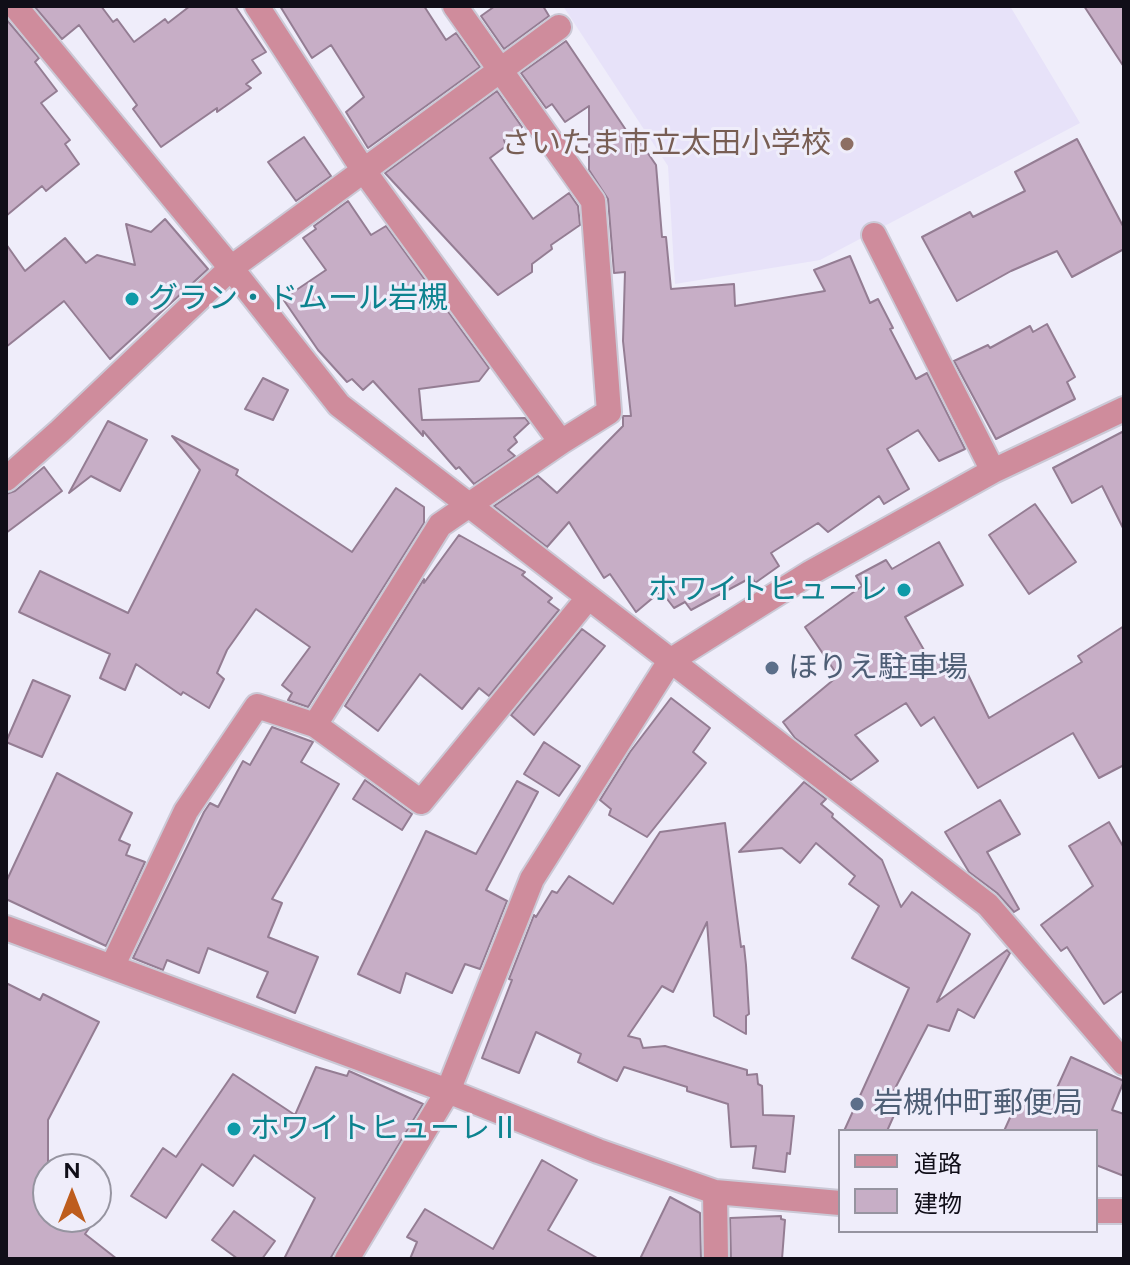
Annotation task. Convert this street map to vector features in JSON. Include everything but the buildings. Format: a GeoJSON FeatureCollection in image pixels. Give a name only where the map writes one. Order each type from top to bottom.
{"type":"FeatureCollection","features":[{"type":"Feature","properties":{"kind":"street"},"geometry":{"type":"LineString","coordinates":[[15,6],[231,268],[339,405],[988,905],[1124,1063]]}},
{"type":"Feature","properties":{"kind":"street"},"geometry":{"type":"LineString","coordinates":[[257,6],[364,171],[561,442]]}},
{"type":"Feature","properties":{"kind":"street"},"geometry":{"type":"LineString","coordinates":[[315,725],[440,525],[609,412],[593,201],[455,6]]}},
{"type":"Feature","properties":{"kind":"street"},"geometry":{"type":"LineString","coordinates":[[6,479],[231,268],[559,27]]}},
{"type":"Feature","properties":{"kind":"street"},"geometry":{"type":"LineString","coordinates":[[874,235],[993,471]]}},
{"type":"Feature","properties":{"kind":"street"},"geometry":{"type":"LineString","coordinates":[[347,1259],[448,1091],[532,879],[670,661],[810,573],[993,471],[1124,409]]}},
{"type":"Feature","properties":{"kind":"street"},"geometry":{"type":"LineString","coordinates":[[112,967],[186,811],[257,706],[315,725],[421,802],[588,598]]}},
{"type":"Feature","properties":{"kind":"street"},"geometry":{"type":"LineString","coordinates":[[6,928],[448,1091],[598,1151],[715,1192],[838,1203]]}},
{"type":"Feature","properties":{"kind":"street"},"geometry":{"type":"LineString","coordinates":[[715,1192],[716,1259]]}},
{"type":"Feature","properties":{"kind":"street"},"geometry":{"type":"LineString","coordinates":[[1098,1211],[1124,1211]]}},
{"type":"Feature","properties":{"kind":"shaded area","name":"さいたま市立太田小学校"},"geometry":{"type":"Polygon","coordinates":[[[563,6],[1010,6],[1080,123],[820,260],[675,284],[668,166],[563,6]]]}},
{"type":"Feature","properties":{"kind":"place","name":"さいたま市立太田小学校"},"geometry":{"type":"Point","coordinates":[847,144]}},
{"type":"Feature","properties":{"kind":"place","name":"グラン・ドムール岩槻"},"geometry":{"type":"Point","coordinates":[132,299]}},
{"type":"Feature","properties":{"kind":"place","name":"ホワイトヒューレ"},"geometry":{"type":"Point","coordinates":[904,590]}},
{"type":"Feature","properties":{"kind":"place","name":"ほりえ駐車場"},"geometry":{"type":"Point","coordinates":[772,668]}},
{"type":"Feature","properties":{"kind":"place","name":"岩槻仲町郵便局"},"geometry":{"type":"Point","coordinates":[857,1104]}},
{"type":"Feature","properties":{"kind":"place","name":"ホワイトヒューレⅡ"},"geometry":{"type":"Point","coordinates":[234,1129]}}]}
